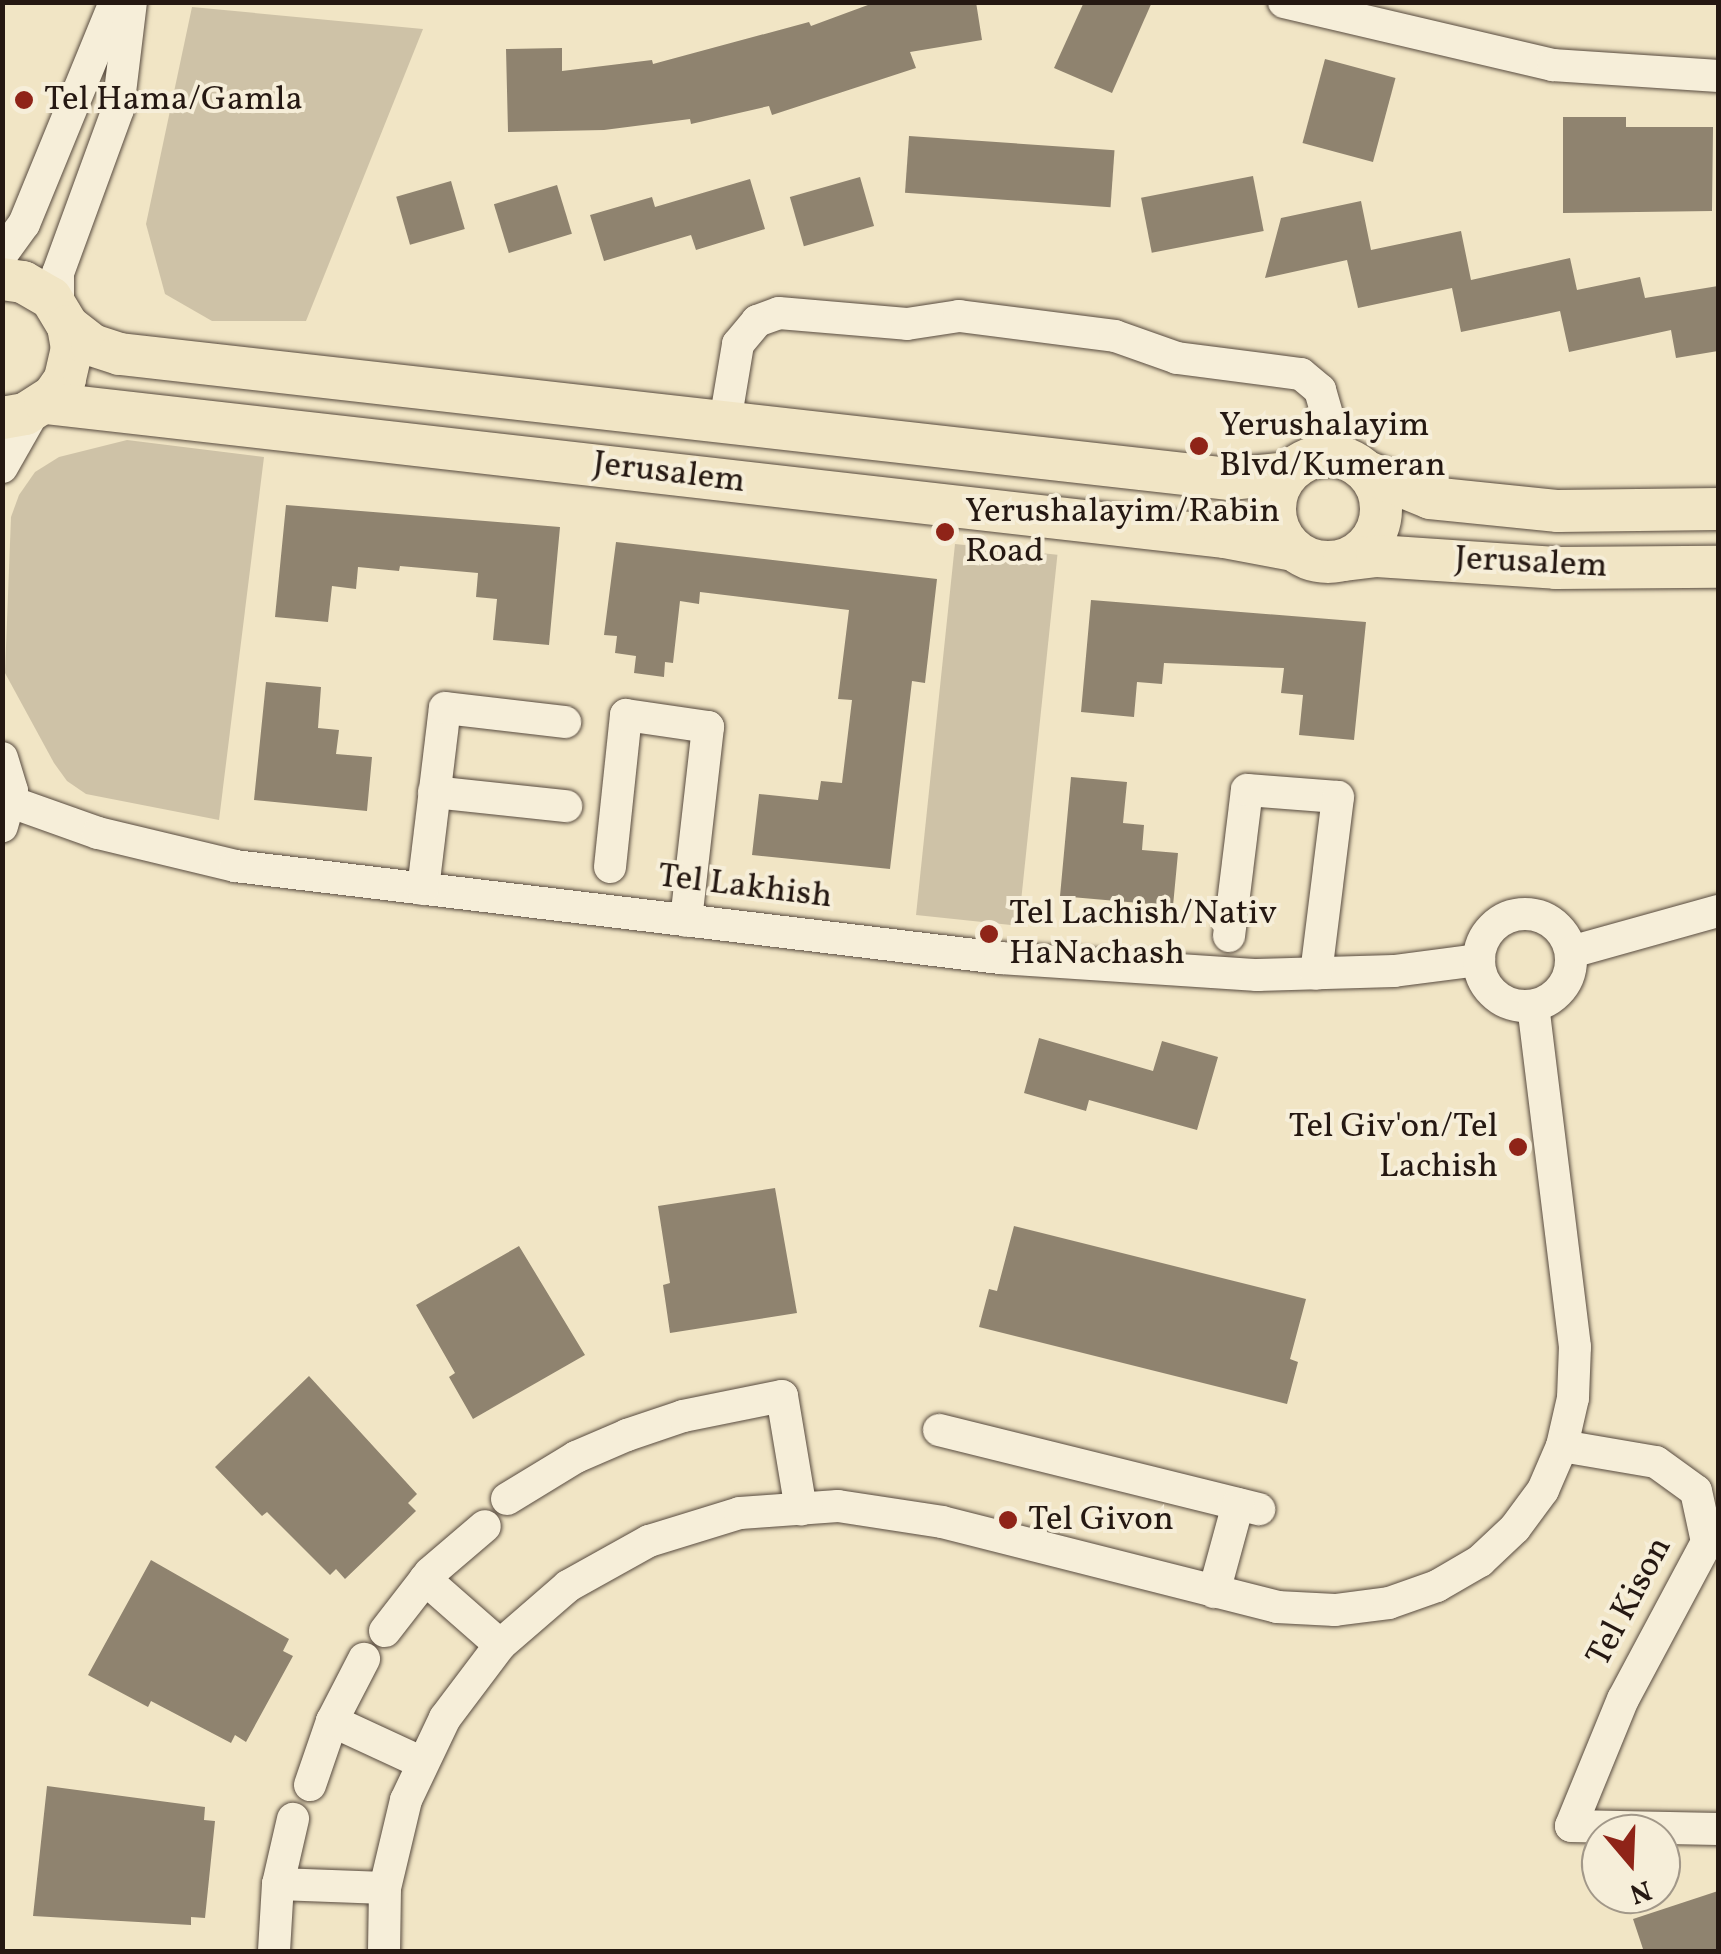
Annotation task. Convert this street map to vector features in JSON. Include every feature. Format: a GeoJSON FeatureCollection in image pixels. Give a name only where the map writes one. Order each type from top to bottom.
{"type":"FeatureCollection","features":[{"type":"Feature","properties":{"kind":"main road","name":"Jerusalem"},"geometry":{"type":"LineString","coordinates":[[2,280],[34,286],[92,345],[120,354],[1230,479],[1288,473]]}},
{"type":"Feature","properties":{"kind":"main road"},"geometry":{"type":"LineString","coordinates":[[28,410],[60,388],[69,369],[63,316]]}},
{"type":"Feature","properties":{"kind":"main road","name":"Jerusalem"},"geometry":{"type":"LineString","coordinates":[[28,410],[1225,537],[1292,550]]}},
{"type":"Feature","properties":{"kind":"main road"},"geometry":{"type":"LineString","coordinates":[[1303,461],[1353,464],[1377,488],[1380,520],[1360,552],[1325,563],[1292,550],[1274,518],[1278,488],[1288,473],[1303,461]]}},
{"type":"Feature","properties":{"kind":"main road","name":"Jerusalem"},"geometry":{"type":"LineString","coordinates":[[1353,464],[1430,498],[1558,511],[1718,509]]}},
{"type":"Feature","properties":{"kind":"main road","name":"Jerusalem"},"geometry":{"type":"LineString","coordinates":[[1344,560],[1418,557],[1556,568],[1718,566]]}},
{"type":"Feature","properties":{"kind":"street"},"geometry":{"type":"LineString","coordinates":[[2,254],[24,224],[115,2]]}},
{"type":"Feature","properties":{"kind":"street"},"geometry":{"type":"LineString","coordinates":[[63,316],[58,273],[118,108],[131,2]]}},
{"type":"Feature","properties":{"kind":"street"},"geometry":{"type":"LineString","coordinates":[[1284,2],[1552,66],[1718,76]]}},
{"type":"Feature","properties":{"kind":"street"},"geometry":{"type":"LineString","coordinates":[[725,422],[738,344],[757,321],[779,313],[907,324],[958,316],[1115,336],[1176,358],[1301,374],[1320,390],[1353,464]]}},
{"type":"Feature","properties":{"kind":"street"},"geometry":{"type":"LineString","coordinates":[[2,466],[28,410]]}},
{"type":"Feature","properties":{"kind":"street"},"geometry":{"type":"LineString","coordinates":[[422,889],[445,708],[566,722]]}},
{"type":"Feature","properties":{"kind":"street"},"geometry":{"type":"LineString","coordinates":[[610,867],[626,714],[708,727],[686,921]]}},
{"type":"Feature","properties":{"kind":"street"},"geometry":{"type":"LineString","coordinates":[[2,758],[11,780],[7,815]]}},
{"type":"Feature","properties":{"kind":"street"},"geometry":{"type":"LineString","coordinates":[[1230,936],[1247,790],[1338,797],[1316,974]]}},
{"type":"Feature","properties":{"kind":"street"},"geometry":{"type":"LineString","coordinates":[[434,792],[566,806]]}},
{"type":"Feature","properties":{"kind":"street","name":"Tel Lakhish"},"geometry":{"type":"LineString","coordinates":[[7,815],[208,861],[1054,964],[1316,974],[1394,971],[1479,960]]}},
{"type":"Feature","properties":{"kind":"street"},"geometry":{"type":"LineString","coordinates":[[1571,952],[1718,910]]}},
{"type":"Feature","properties":{"kind":"street"},"geometry":{"type":"LineString","coordinates":[[1525,914],[1552,922],[1571,952],[1564,986],[1533,1006],[1512,1004],[1493,994],[1481,975],[1479,960],[1492,928],[1510,916],[1525,914]]}},
{"type":"Feature","properties":{"kind":"street"},"geometry":{"type":"LineString","coordinates":[[384,1952],[385,1888],[406,1800],[445,1718],[500,1645],[568,1586],[649,1540],[740,1513],[838,1506],[942,1522],[1277,1607],[1335,1610],[1389,1603],[1437,1586],[1480,1561],[1514,1528],[1543,1490],[1562,1446],[1574,1398],[1575,1348],[1533,1006]]}},
{"type":"Feature","properties":{"kind":"street"},"geometry":{"type":"LineString","coordinates":[[506,1499],[576,1457],[627,1434],[714,1408],[782,1396],[800,1508]]}},
{"type":"Feature","properties":{"kind":"street"},"geometry":{"type":"LineString","coordinates":[[939,1430],[1248,1506],[1214,1592]]}},
{"type":"Feature","properties":{"kind":"street","name":"Tel Kison"},"geometry":{"type":"LineString","coordinates":[[1562,1446],[1656,1462],[1696,1491],[1707,1542],[1624,1699],[1571,1826],[1718,1829]]}},
{"type":"Feature","properties":{"kind":"street"},"geometry":{"type":"LineString","coordinates":[[385,1631],[424,1580],[486,1526]]}},
{"type":"Feature","properties":{"kind":"street"},"geometry":{"type":"LineString","coordinates":[[424,1580],[500,1645]]}},
{"type":"Feature","properties":{"kind":"street"},"geometry":{"type":"LineString","coordinates":[[310,1785],[332,1721],[364,1659]]}},
{"type":"Feature","properties":{"kind":"street"},"geometry":{"type":"LineString","coordinates":[[332,1721],[424,1763]]}},
{"type":"Feature","properties":{"kind":"street"},"geometry":{"type":"LineString","coordinates":[[274,1951],[278,1884],[293,1819]]}},
{"type":"Feature","properties":{"kind":"street"},"geometry":{"type":"LineString","coordinates":[[278,1884],[385,1888]]}},
{"type":"Feature","properties":{"kind":"shaded area"},"geometry":{"type":"Polygon","coordinates":[[[192,7],[423,29],[306,321],[212,321],[165,294],[146,224],[192,7]]]}},
{"type":"Feature","properties":{"kind":"shaded area"},"geometry":{"type":"Polygon","coordinates":[[[127,440],[264,457],[219,820],[86,794],[67,781],[5,673],[11,517],[19,495],[35,472],[59,457],[127,440]]]}},
{"type":"Feature","properties":{"kind":"shaded area"},"geometry":{"type":"Polygon","coordinates":[[[955,544],[1057,555],[1018,926],[916,915],[955,544]]]}},
{"type":"Feature","properties":{"kind":"building"},"geometry":{"type":"Polygon","coordinates":[[[876,2],[976,2],[982,40],[910,52],[916,68],[772,115],[769,106],[691,124],[690,119],[604,130],[508,132],[506,49],[562,48],[562,71],[652,60],[653,64],[809,22],[811,26],[876,2]]]}},
{"type":"Feature","properties":{"kind":"building"},"geometry":{"type":"Polygon","coordinates":[[[1084,2],[1152,2],[1112,93],[1054,68],[1084,2]]]}},
{"type":"Feature","properties":{"kind":"building"},"geometry":{"type":"Polygon","coordinates":[[[1325,59],[1396,78],[1373,162],[1302,143],[1325,59]]]}},
{"type":"Feature","properties":{"kind":"building"},"geometry":{"type":"Polygon","coordinates":[[[1563,117],[1626,117],[1626,127],[1713,127],[1712,211],[1563,213],[1563,117]]]}},
{"type":"Feature","properties":{"kind":"building"},"geometry":{"type":"Polygon","coordinates":[[[909,136],[1114,150],[1111,207],[905,193],[909,136]]]}},
{"type":"Feature","properties":{"kind":"building"},"geometry":{"type":"Polygon","coordinates":[[[1253,176],[1264,231],[1152,253],[1141,198],[1253,176]]]}},
{"type":"Feature","properties":{"kind":"building"},"geometry":{"type":"Polygon","coordinates":[[[860,177],[874,226],[804,246],[790,197],[860,177]]]}},
{"type":"Feature","properties":{"kind":"building"},"geometry":{"type":"Polygon","coordinates":[[[750,179],[765,229],[696,250],[691,235],[604,261],[590,215],[652,197],[655,207],[750,179]]]}},
{"type":"Feature","properties":{"kind":"building"},"geometry":{"type":"Polygon","coordinates":[[[451,181],[465,229],[410,245],[396,197],[451,181]]]}},
{"type":"Feature","properties":{"kind":"building"},"geometry":{"type":"Polygon","coordinates":[[[557,185],[572,234],[509,253],[494,204],[557,185]]]}},
{"type":"Feature","properties":{"kind":"building"},"geometry":{"type":"Polygon","coordinates":[[[1361,201],[1371,250],[1461,231],[1471,280],[1570,258],[1577,290],[1640,277],[1645,298],[1718,286],[1718,351],[1676,358],[1671,330],[1569,352],[1560,311],[1461,332],[1452,288],[1358,308],[1347,260],[1265,278],[1281,218],[1361,201]]]}},
{"type":"Feature","properties":{"kind":"building"},"geometry":{"type":"Polygon","coordinates":[[[286,505],[560,527],[549,645],[493,640],[497,599],[476,597],[478,573],[400,566],[399,571],[358,567],[356,589],[332,586],[328,622],[275,617],[286,505]]]}},
{"type":"Feature","properties":{"kind":"building"},"geometry":{"type":"Polygon","coordinates":[[[616,542],[937,579],[925,683],[912,681],[890,869],[752,855],[759,794],[818,800],[821,781],[842,783],[852,700],[838,699],[849,610],[700,592],[699,604],[680,601],[673,663],[665,662],[664,677],[634,673],[636,656],[615,653],[617,636],[604,635],[616,542]]]}},
{"type":"Feature","properties":{"kind":"building"},"geometry":{"type":"Polygon","coordinates":[[[1091,600],[1366,622],[1354,740],[1299,735],[1303,695],[1281,693],[1284,668],[1164,663],[1162,684],[1137,682],[1134,717],[1081,712],[1091,600]]]}},
{"type":"Feature","properties":{"kind":"building"},"geometry":{"type":"Polygon","coordinates":[[[266,682],[321,687],[318,728],[339,730],[336,754],[372,757],[367,811],[254,800],[266,682]]]}},
{"type":"Feature","properties":{"kind":"building"},"geometry":{"type":"Polygon","coordinates":[[[1071,777],[1127,782],[1123,823],[1144,825],[1142,850],[1178,853],[1173,906],[1060,896],[1071,777]]]}},
{"type":"Feature","properties":{"kind":"building"},"geometry":{"type":"Polygon","coordinates":[[[1039,1038],[1153,1071],[1162,1041],[1218,1057],[1197,1130],[1089,1100],[1086,1111],[1024,1093],[1039,1038]]]}},
{"type":"Feature","properties":{"kind":"building"},"geometry":{"type":"Polygon","coordinates":[[[775,1188],[797,1313],[670,1333],[663,1285],[670,1283],[658,1206],[775,1188]]]}},
{"type":"Feature","properties":{"kind":"building"},"geometry":{"type":"Polygon","coordinates":[[[1014,1226],[1306,1299],[1290,1359],[1298,1362],[1287,1404],[979,1327],[989,1289],[997,1291],[1014,1226]]]}},
{"type":"Feature","properties":{"kind":"building"},"geometry":{"type":"Polygon","coordinates":[[[519,1246],[585,1355],[473,1419],[449,1377],[455,1373],[416,1305],[519,1246]]]}},
{"type":"Feature","properties":{"kind":"building"},"geometry":{"type":"Polygon","coordinates":[[[309,1376],[417,1494],[408,1503],[416,1511],[345,1579],[336,1569],[330,1575],[267,1512],[262,1516],[215,1467],[309,1376]]]}},
{"type":"Feature","properties":{"kind":"building"},"geometry":{"type":"Polygon","coordinates":[[[151,1560],[289,1639],[283,1651],[293,1656],[246,1742],[235,1735],[231,1743],[151,1701],[148,1707],[88,1675],[151,1560]]]}},
{"type":"Feature","properties":{"kind":"building"},"geometry":{"type":"Polygon","coordinates":[[[47,1786],[205,1807],[204,1820],[215,1821],[205,1918],[191,1917],[191,1925],[33,1916],[47,1786]]]}},
{"type":"Feature","properties":{"kind":"building"},"geometry":{"type":"Polygon","coordinates":[[[1718,1891],[1718,1952],[1644,1952],[1633,1919],[1648,1914],[1681,1914],[1681,1903],[1718,1891]]]}},
{"type":"Feature","properties":{"kind":"place","name":"Tel Hama/Gamla"},"geometry":{"type":"Point","coordinates":[24,100]}},
{"type":"Feature","properties":{"kind":"place","name":"Yerushalayim Blvd/Kumeran"},"geometry":{"type":"Point","coordinates":[1199,446]}},
{"type":"Feature","properties":{"kind":"place","name":"Yerushalayim/Rabin Road"},"geometry":{"type":"Point","coordinates":[945,532]}},
{"type":"Feature","properties":{"kind":"place","name":"Tel Lachish/Nativ HaNachash"},"geometry":{"type":"Point","coordinates":[989,934]}},
{"type":"Feature","properties":{"kind":"place","name":"Tel Giv'on/Tel Lachish"},"geometry":{"type":"Point","coordinates":[1518,1147]}},
{"type":"Feature","properties":{"kind":"place","name":"Tel Givon"},"geometry":{"type":"Point","coordinates":[1008,1520]}}]}
